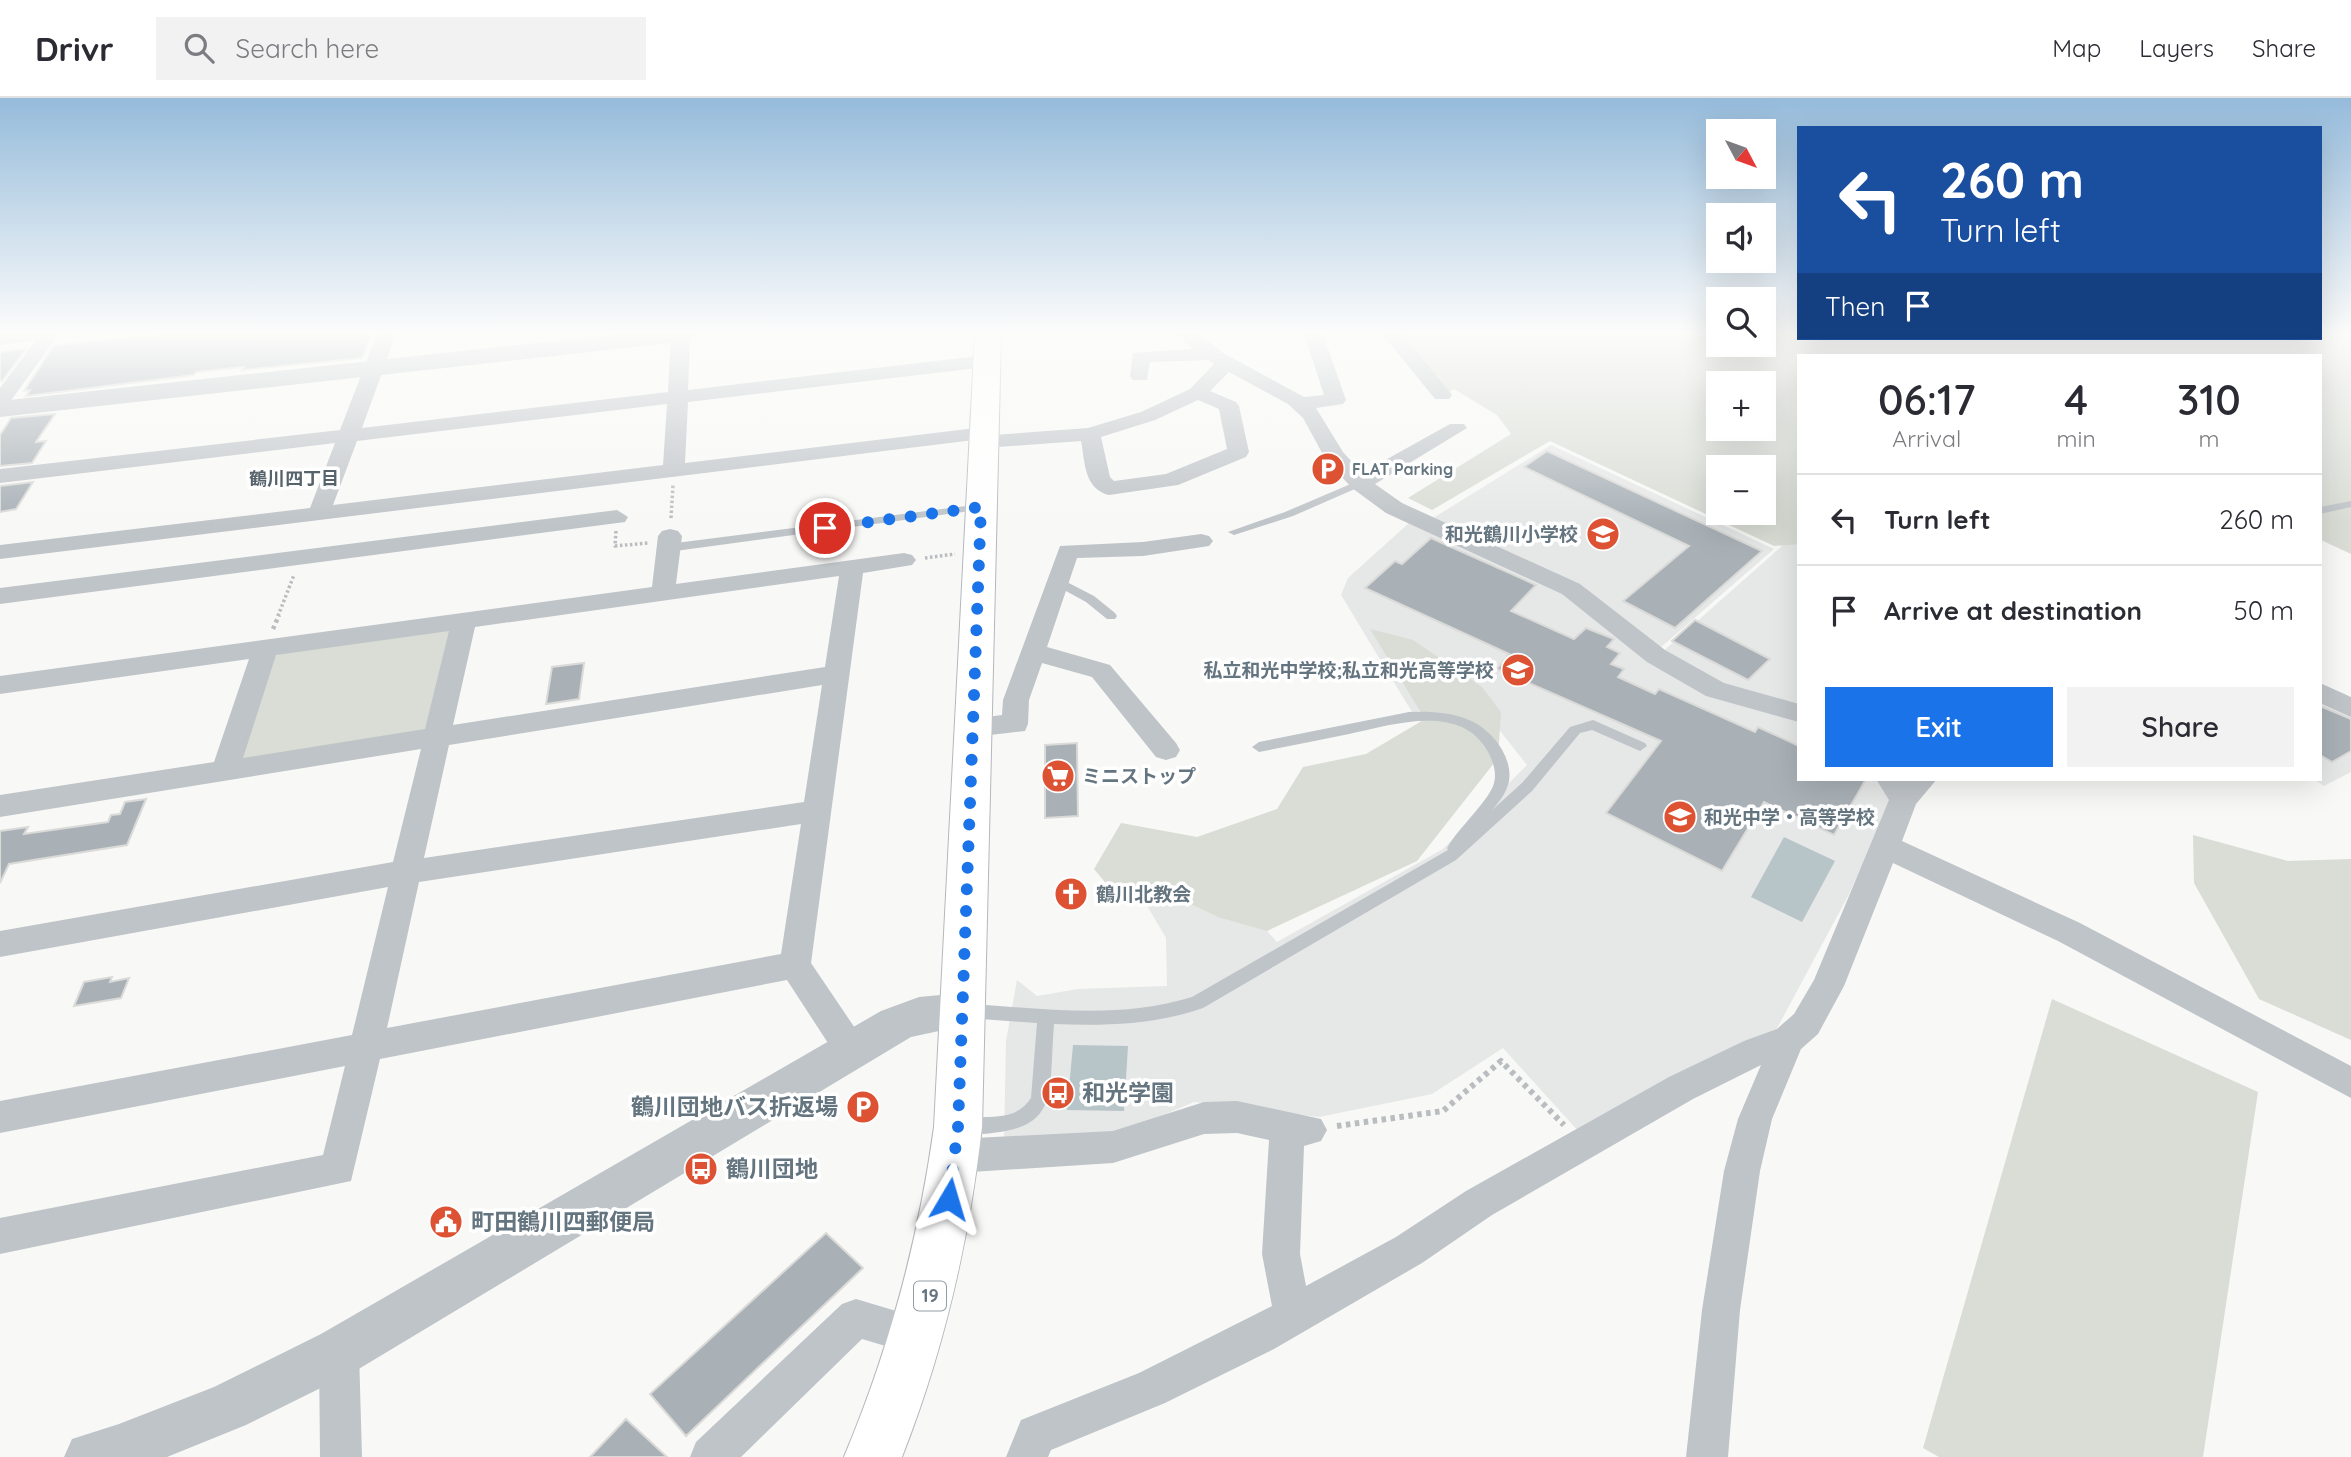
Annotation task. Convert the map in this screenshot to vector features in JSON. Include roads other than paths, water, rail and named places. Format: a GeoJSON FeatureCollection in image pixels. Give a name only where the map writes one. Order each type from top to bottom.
{"type":"FeatureCollection","features":[{"type":"Feature","properties":{"kind":"main road","name":"19"},"geometry":{"type":"LineString","coordinates":[[873,1457],[919,1336],[938,1265],[957,1141],[985,397]]}},
{"type":"Feature","properties":{"kind":"street"},"geometry":{"type":"LineString","coordinates":[[0,409],[108,397]]}},
{"type":"Feature","properties":{"kind":"street"},"geometry":{"type":"LineString","coordinates":[[319,513],[363,397]]}},
{"type":"Feature","properties":{"kind":"street"},"geometry":{"type":"LineString","coordinates":[[0,476],[674,397]]}},
{"type":"Feature","properties":{"kind":"street"},"geometry":{"type":"LineString","coordinates":[[674,470],[678,397]]}},
{"type":"Feature","properties":{"kind":"street"},"geometry":{"type":"LineString","coordinates":[[0,552],[674,470],[984,437],[1090,434],[1148,416],[1188,397]]}},
{"type":"Feature","properties":{"kind":"street"},"geometry":{"type":"LineString","coordinates":[[1090,434],[1099,479],[1109,488],[1170,480],[1238,452],[1229,406],[1208,397]]}},
{"type":"Feature","properties":{"kind":"street"},"geometry":{"type":"LineString","coordinates":[[1288,397],[1311,415],[1334,455],[1360,483],[1404,513],[1571,589],[1656,656],[1715,690],[1797,712]]}},
{"type":"Feature","properties":{"kind":"street"},"geometry":{"type":"LineString","coordinates":[[1299,404],[1336,400],[1335,397]]}},
{"type":"Feature","properties":{"kind":"street"},"geometry":{"type":"LineString","coordinates":[[1360,483],[1457,428]]}},
{"type":"Feature","properties":{"kind":"street"},"geometry":{"type":"LineString","coordinates":[[0,596],[617,517]]}},
{"type":"Feature","properties":{"kind":"street"},"geometry":{"type":"LineString","coordinates":[[973,727],[1015,724],[1016,700],[1068,551],[1143,549],[1201,541]]}},
{"type":"Feature","properties":{"kind":"street"},"geometry":{"type":"LineString","coordinates":[[663,592],[669,542]]}},
{"type":"Feature","properties":{"kind":"street"},"geometry":{"type":"LineString","coordinates":[[0,685],[904,560]]}},
{"type":"Feature","properties":{"kind":"street"},"geometry":{"type":"LineString","coordinates":[[851,1050],[795,965],[852,566]]}},
{"type":"Feature","properties":{"kind":"street"},"geometry":{"type":"LineString","coordinates":[[0,1236],[338,1170],[464,620]]}},
{"type":"Feature","properties":{"kind":"street"},"geometry":{"type":"LineString","coordinates":[[225,770],[265,650]]}},
{"type":"Feature","properties":{"kind":"street"},"geometry":{"type":"LineString","coordinates":[[1033,652],[1101,671],[1166,750]]}},
{"type":"Feature","properties":{"kind":"street"},"geometry":{"type":"LineString","coordinates":[[0,806],[837,674]]}},
{"type":"Feature","properties":{"kind":"street"},"geometry":{"type":"LineString","coordinates":[[2322,693],[2351,708]]}},
{"type":"Feature","properties":{"kind":"street"},"geometry":{"type":"LineString","coordinates":[[1027,1457],[1036,1435],[1151,1389],[1260,1335],[1409,1250],[1479,1203],[1681,1088],[1756,1051],[1788,1040],[1806,1024],[1828,986],[1886,847],[1906,786]]}},
{"type":"Feature","properties":{"kind":"street"},"geometry":{"type":"LineString","coordinates":[[0,944],[406,872],[817,811]]}},
{"type":"Feature","properties":{"kind":"street"},"geometry":{"type":"LineString","coordinates":[[1886,847],[2069,932],[2351,1083]]}},
{"type":"Feature","properties":{"kind":"street"},"geometry":{"type":"LineString","coordinates":[[0,1117],[795,965]]}},
{"type":"Feature","properties":{"kind":"street"},"geometry":{"type":"LineString","coordinates":[[90,1457],[119,1450],[228,1407],[339,1352],[896,1024],[919,1015],[962,1011]]}},
{"type":"Feature","properties":{"kind":"street"},"geometry":{"type":"LineString","coordinates":[[1707,1457],[1721,1310],[1742,1171],[1755,1119],[1788,1040]]}},
{"type":"Feature","properties":{"kind":"street"},"geometry":{"type":"LineString","coordinates":[[957,1141],[1113,1147],[1204,1118],[1237,1117],[1298,1129],[1282,1254],[1293,1314]]}},
{"type":"Feature","properties":{"kind":"street"},"geometry":{"type":"LineString","coordinates":[[711,1457],[856,1318],[919,1336]]}},
{"type":"Feature","properties":{"kind":"street"},"geometry":{"type":"LineString","coordinates":[[339,1352],[341,1457]]}},
{"type":"Feature","properties":{"kind":"lane"},"geometry":{"type":"LineString","coordinates":[[1234,532],[1289,514],[1360,483]]}},
{"type":"Feature","properties":{"kind":"lane"},"geometry":{"type":"LineString","coordinates":[[2322,511],[2351,504]]}},
{"type":"Feature","properties":{"kind":"lane"},"geometry":{"type":"LineString","coordinates":[[669,542],[981,507]]}},
{"type":"Feature","properties":{"kind":"lane"},"geometry":{"type":"LineString","coordinates":[[1059,582],[1090,599],[1111,616]]}},
{"type":"Feature","properties":{"kind":"lane"},"geometry":{"type":"LineString","coordinates":[[1259,747],[1409,717],[1445,716],[1463,722],[1482,733],[1494,747],[1502,769],[1501,786],[1461,832],[1451,856]]}},
{"type":"Feature","properties":{"kind":"lane"},"geometry":{"type":"LineString","coordinates":[[962,1011],[1138,1019],[1169,1013],[1197,1003],[1451,856],[1527,787],[1575,730],[1593,725],[1640,746]]}},
{"type":"Feature","properties":{"kind":"lane"},"geometry":{"type":"LineString","coordinates":[[957,1141],[1017,1121],[1035,1111],[1040,1100],[1046,1015]]}},
{"type":"Feature","properties":{"kind":"place","name":"FLAT Parking"},"geometry":{"type":"Point","coordinates":[1328,469]}},
{"type":"Feature","properties":{"kind":"place","name":"和光鶴川小学校"},"geometry":{"type":"Point","coordinates":[1603,534]}},
{"type":"Feature","properties":{"kind":"place","name":"私立和光中学校;私立和光高等学校"},"geometry":{"type":"Point","coordinates":[1518,670]}},
{"type":"Feature","properties":{"kind":"place","name":"ミニストップ"},"geometry":{"type":"Point","coordinates":[1058,776]}},
{"type":"Feature","properties":{"kind":"place","name":"和光中学・高等学校"},"geometry":{"type":"Point","coordinates":[1680,817]}},
{"type":"Feature","properties":{"kind":"place","name":"鶴川北教会"},"geometry":{"type":"Point","coordinates":[1071,894]}},
{"type":"Feature","properties":{"kind":"place","name":"和光学園"},"geometry":{"type":"Point","coordinates":[1058,1093]}},
{"type":"Feature","properties":{"kind":"place","name":"鶴川団地バス折返場"},"geometry":{"type":"Point","coordinates":[863,1107]}},
{"type":"Feature","properties":{"kind":"place","name":"鶴川団地"},"geometry":{"type":"Point","coordinates":[701,1169]}},
{"type":"Feature","properties":{"kind":"place","name":"町田鶴川四郵便局"},"geometry":{"type":"Point","coordinates":[446,1222]}},
{"type":"Feature","properties":{"kind":"district","name":"鶴川四丁目"},"geometry":{"type":"Point","coordinates":[294,479]}}]}
